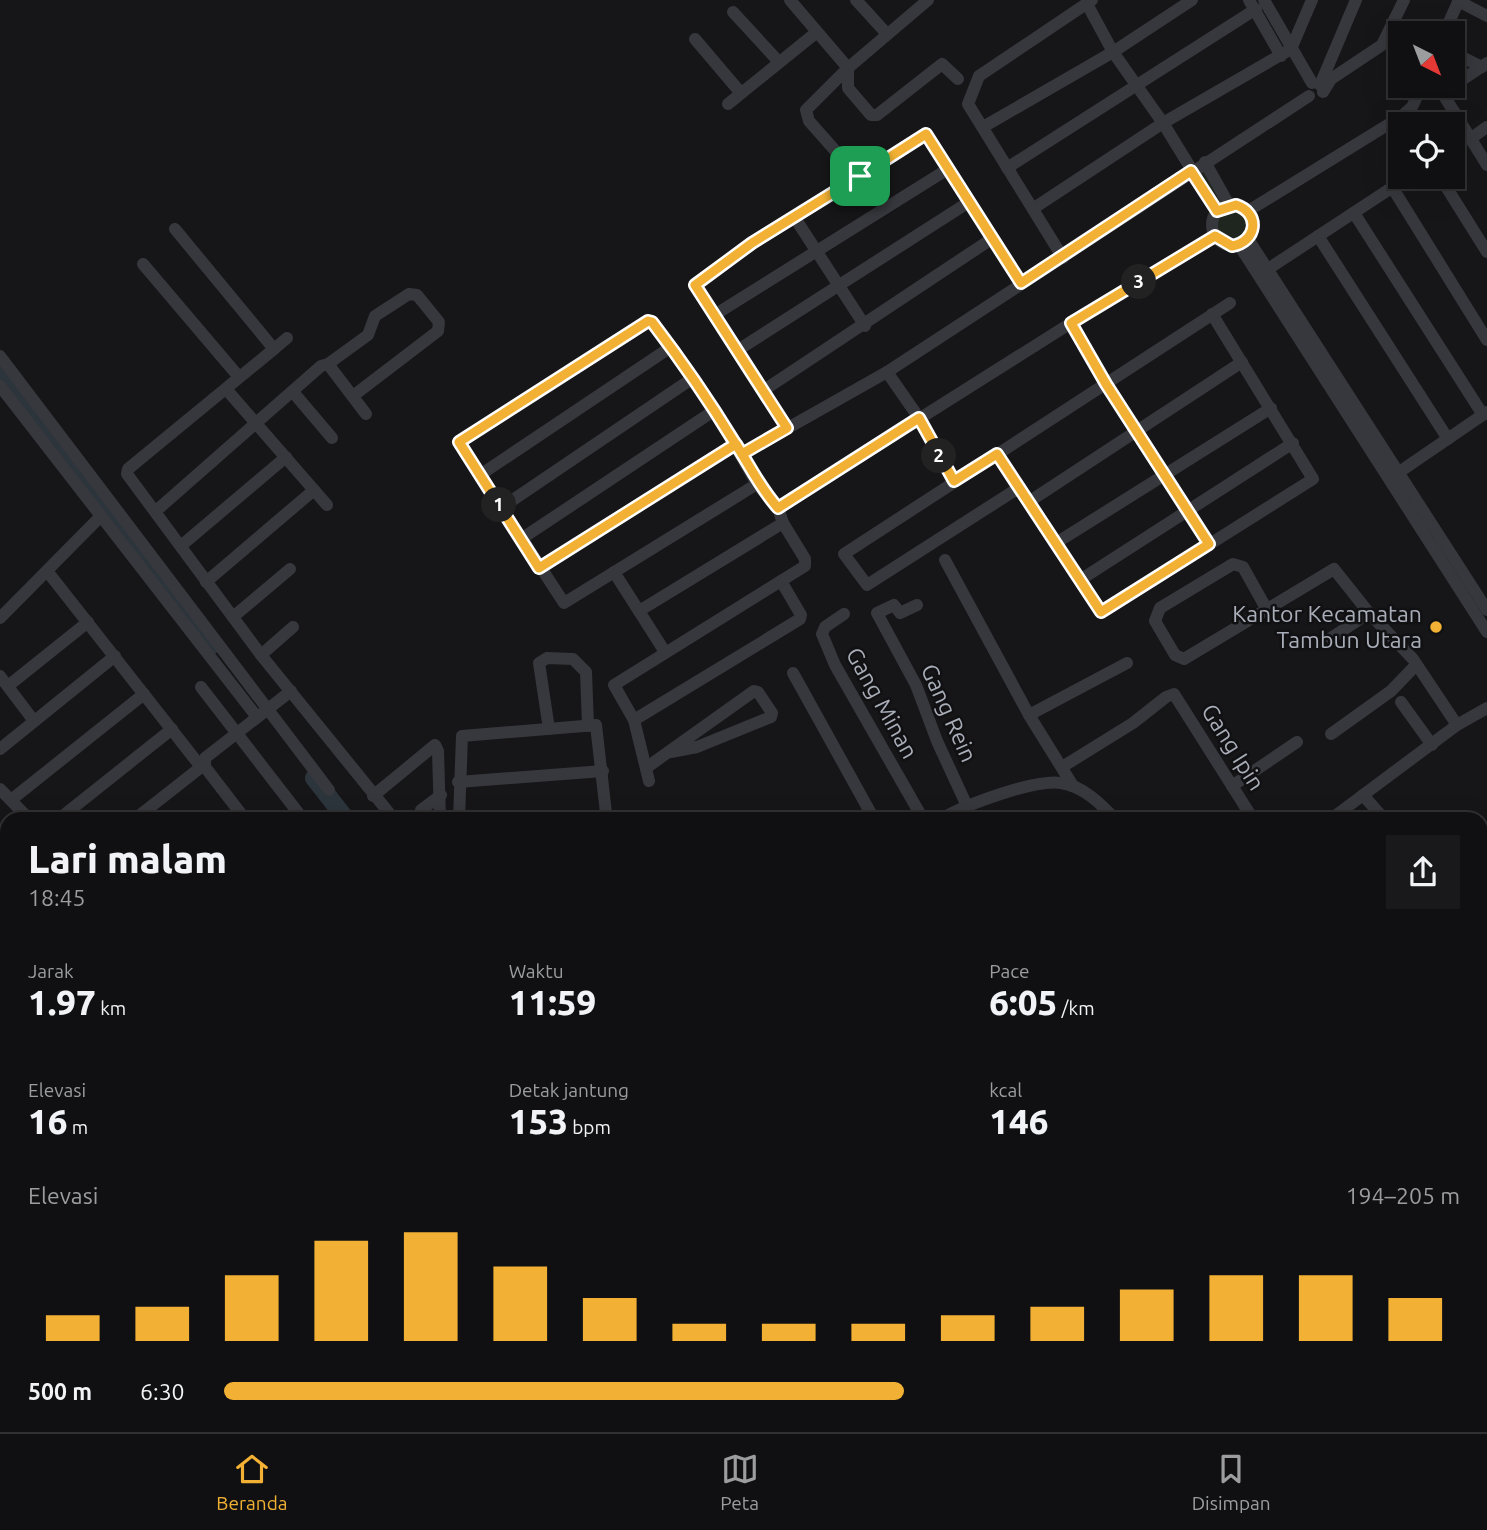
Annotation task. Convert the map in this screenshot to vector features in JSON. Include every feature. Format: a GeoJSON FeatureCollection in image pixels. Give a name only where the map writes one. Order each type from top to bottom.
{"type":"FeatureCollection","features":[{"type":"Feature","properties":{"kind":"street"},"geometry":{"type":"LineString","coordinates":[[790,0],[848,68],[848,88],[871,116],[942,64],[958,79]]}},
{"type":"Feature","properties":{"kind":"street"},"geometry":{"type":"LineString","coordinates":[[856,0],[887,34]]}},
{"type":"Feature","properties":{"kind":"street"},"geometry":{"type":"LineString","coordinates":[[847,164],[806,116],[806,110],[848,68],[928,0]]}},
{"type":"Feature","properties":{"kind":"street"},"geometry":{"type":"LineString","coordinates":[[983,127],[1114,52],[1192,0]]}},
{"type":"Feature","properties":{"kind":"street"},"geometry":{"type":"LineString","coordinates":[[1034,208],[1164,123],[1286,52],[1311,0]]}},
{"type":"Feature","properties":{"kind":"street"},"geometry":{"type":"LineString","coordinates":[[1316,89],[1356,0]]}},
{"type":"Feature","properties":{"kind":"street"},"geometry":{"type":"LineString","coordinates":[[539,568],[739,449],[787,428],[887,372],[1063,258],[1382,45],[1404,0]]}},
{"type":"Feature","properties":{"kind":"street"},"geometry":{"type":"LineString","coordinates":[[1450,21],[1459,1],[1487,16]]}},
{"type":"Feature","properties":{"kind":"street"},"geometry":{"type":"LineString","coordinates":[[1063,258],[968,104],[979,76],[1090,2],[1114,52],[1164,123],[1191,171],[1223,208],[1248,211],[1388,129]]}},
{"type":"Feature","properties":{"kind":"street"},"geometry":{"type":"LineString","coordinates":[[1007,168],[1138,85],[1256,3],[1286,52],[1316,89]]}},
{"type":"Feature","properties":{"kind":"street"},"geometry":{"type":"LineString","coordinates":[[733,12],[779,61]]}},
{"type":"Feature","properties":{"kind":"street"},"geometry":{"type":"LineString","coordinates":[[728,104],[817,32]]}},
{"type":"Feature","properties":{"kind":"street"},"geometry":{"type":"LineString","coordinates":[[695,39],[740,92]]}},
{"type":"Feature","properties":{"kind":"street"},"geometry":{"type":"LineString","coordinates":[[1465,57],[1484,65]]}},
{"type":"Feature","properties":{"kind":"street"},"geometry":{"type":"LineString","coordinates":[[1465,76],[1484,65]]}},
{"type":"Feature","properties":{"kind":"street"},"geometry":{"type":"LineString","coordinates":[[1446,98],[1487,165]]}},
{"type":"Feature","properties":{"kind":"street"},"geometry":{"type":"LineString","coordinates":[[1469,139],[1487,127]]}},
{"type":"Feature","properties":{"kind":"street"},"geometry":{"type":"LineString","coordinates":[[787,428],[695,285],[752,243],[926,134],[1021,283]]}},
{"type":"Feature","properties":{"kind":"street"},"geometry":{"type":"LineString","coordinates":[[1205,162],[1223,208]]}},
{"type":"Feature","properties":{"kind":"street"},"geometry":{"type":"LineString","coordinates":[[716,314],[948,169]]}},
{"type":"Feature","properties":{"kind":"street"},"geometry":{"type":"LineString","coordinates":[[1268,269],[1389,189]]}},
{"type":"Feature","properties":{"kind":"street"},"geometry":{"type":"LineString","coordinates":[[1393,189],[1487,340]]}},
{"type":"Feature","properties":{"kind":"street"},"geometry":{"type":"LineString","coordinates":[[1448,189],[1487,252]]}},
{"type":"Feature","properties":{"kind":"street"},"geometry":{"type":"LineString","coordinates":[[738,351],[969,202]]}},
{"type":"Feature","properties":{"kind":"street"},"geometry":{"type":"LineString","coordinates":[[1223,208],[1212,224],[1215,236],[1226,245],[1243,242],[1254,223],[1248,211]]}},
{"type":"Feature","properties":{"kind":"street"},"geometry":{"type":"LineString","coordinates":[[1354,213],[1485,413],[1394,476]]}},
{"type":"Feature","properties":{"kind":"street"},"geometry":{"type":"LineString","coordinates":[[795,218],[818,249],[865,326]]}},
{"type":"Feature","properties":{"kind":"street"},"geometry":{"type":"LineString","coordinates":[[175,229],[274,349]]}},
{"type":"Feature","properties":{"kind":"street"},"geometry":{"type":"LineString","coordinates":[[778,508],[1071,323],[1215,236]]}},
{"type":"Feature","properties":{"kind":"street"},"geometry":{"type":"LineString","coordinates":[[1318,236],[1448,439]]}},
{"type":"Feature","properties":{"kind":"street"},"geometry":{"type":"LineString","coordinates":[[764,390],[865,326],[993,237]]}},
{"type":"Feature","properties":{"kind":"street"},"geometry":{"type":"LineString","coordinates":[[1243,242],[1268,269],[1323,365]]}},
{"type":"Feature","properties":{"kind":"street"},"geometry":{"type":"LineString","coordinates":[[1243,242],[1394,476],[1487,632]]}},
{"type":"Feature","properties":{"kind":"street"},"geometry":{"type":"LineString","coordinates":[[143,264],[239,377]]}},
{"type":"Feature","properties":{"kind":"street"},"geometry":{"type":"LineString","coordinates":[[157,510],[321,366],[328,364],[368,335],[375,316],[409,294],[417,295],[439,322],[438,331],[353,396]]}},
{"type":"Feature","properties":{"kind":"street"},"geometry":{"type":"LineString","coordinates":[[1020,487],[865,586],[844,554],[846,550],[1230,303]]}},
{"type":"Feature","properties":{"kind":"street"},"geometry":{"type":"LineString","coordinates":[[997,454],[1099,611],[1104,612],[1314,479],[1212,314]]}},
{"type":"Feature","properties":{"kind":"street"},"geometry":{"type":"LineString","coordinates":[[671,752],[697,747],[771,717],[772,713],[758,692],[754,691],[671,752],[648,775],[634,720],[614,685],[806,563],[782,523],[778,508],[757,484],[715,411],[671,347],[648,321],[462,437],[461,445],[564,603],[757,484]]}},
{"type":"Feature","properties":{"kind":"street"},"geometry":{"type":"LineString","coordinates":[[1071,323],[1106,384],[1209,544]]}},
{"type":"Feature","properties":{"kind":"street"},"geometry":{"type":"LineString","coordinates":[[287,338],[128,469],[129,478],[157,510],[206,582],[261,655],[388,812]]}},
{"type":"Feature","properties":{"kind":"street"},"geometry":{"type":"LineString","coordinates":[[480,475],[671,347]]}},
{"type":"Feature","properties":{"kind":"street"},"geometry":{"type":"LineString","coordinates":[[0,356],[262,714]]}},
{"type":"Feature","properties":{"kind":"street"},"geometry":{"type":"LineString","coordinates":[[1030,501],[1242,362]]}},
{"type":"Feature","properties":{"kind":"street"},"geometry":{"type":"LineString","coordinates":[[328,364],[366,414]]}},
{"type":"Feature","properties":{"kind":"street"},"geometry":{"type":"LineString","coordinates":[[887,372],[919,418],[954,481]]}},
{"type":"Feature","properties":{"kind":"street"},"geometry":{"type":"LineString","coordinates":[[501,508],[693,378]]}},
{"type":"Feature","properties":{"kind":"street"},"geometry":{"type":"LineString","coordinates":[[0,386],[100,517],[262,714],[329,790]]}},
{"type":"Feature","properties":{"kind":"street"},"geometry":{"type":"LineString","coordinates":[[226,389],[327,505]]}},
{"type":"Feature","properties":{"kind":"street"},"geometry":{"type":"LineString","coordinates":[[293,391],[332,438]]}},
{"type":"Feature","properties":{"kind":"street"},"geometry":{"type":"LineString","coordinates":[[1056,543],[1271,408]]}},
{"type":"Feature","properties":{"kind":"street"},"geometry":{"type":"LineString","coordinates":[[521,539],[715,411]]}},
{"type":"Feature","properties":{"kind":"street"},"geometry":{"type":"LineString","coordinates":[[1080,580],[1293,443]]}},
{"type":"Feature","properties":{"kind":"street"},"geometry":{"type":"LineString","coordinates":[[181,545],[286,457]]}},
{"type":"Feature","properties":{"kind":"street"},"geometry":{"type":"LineString","coordinates":[[1394,476],[1487,610]]}},
{"type":"Feature","properties":{"kind":"street"},"geometry":{"type":"LineString","coordinates":[[206,582],[314,489]]}},
{"type":"Feature","properties":{"kind":"street"},"geometry":{"type":"LineString","coordinates":[[0,618],[100,517]]}},
{"type":"Feature","properties":{"kind":"street"},"geometry":{"type":"LineString","coordinates":[[639,611],[782,523]]}},
{"type":"Feature","properties":{"kind":"street"},"geometry":{"type":"LineString","coordinates":[[945,560],[1030,715],[1073,786]]}},
{"type":"Feature","properties":{"kind":"street"},"geometry":{"type":"LineString","coordinates":[[1266,608],[1243,567],[1233,564],[1160,608],[1155,621],[1175,655],[1184,659],[1330,570],[1336,570],[1369,613],[1416,665],[1457,726]]}},
{"type":"Feature","properties":{"kind":"street"},"geometry":{"type":"LineString","coordinates":[[233,617],[290,569]]}},
{"type":"Feature","properties":{"kind":"street"},"geometry":{"type":"LineString","coordinates":[[47,570],[240,812]]}},
{"type":"Feature","properties":{"kind":"street"},"geometry":{"type":"LineString","coordinates":[[614,572],[665,652]]}},
{"type":"Feature","properties":{"kind":"street"},"geometry":{"type":"LineString","coordinates":[[634,720],[798,620],[801,615],[781,581]]}},
{"type":"Feature","properties":{"kind":"street","name":"Gang Rein"},"geometry":{"type":"LineString","coordinates":[[916,606],[900,613],[894,605],[877,613],[916,685],[937,741],[968,806]]}},
{"type":"Feature","properties":{"kind":"street"},"geometry":{"type":"LineString","coordinates":[[1331,638],[1369,613]]}},
{"type":"Feature","properties":{"kind":"street","name":"Gang Minan"},"geometry":{"type":"LineString","coordinates":[[844,614],[825,627],[822,634],[835,665],[919,812]]}},
{"type":"Feature","properties":{"kind":"street"},"geometry":{"type":"LineString","coordinates":[[34,721],[4,681],[88,622]]}},
{"type":"Feature","properties":{"kind":"street"},"geometry":{"type":"LineString","coordinates":[[261,655],[293,627]]}},
{"type":"Feature","properties":{"kind":"street"},"geometry":{"type":"LineString","coordinates":[[0,749],[115,656]]}},
{"type":"Feature","properties":{"kind":"street"},"geometry":{"type":"LineString","coordinates":[[549,729],[539,663],[547,658],[573,659],[586,672],[588,726]]}},
{"type":"Feature","properties":{"kind":"street"},"geometry":{"type":"LineString","coordinates":[[1030,715],[1127,663]]}},
{"type":"Feature","properties":{"kind":"street"},"geometry":{"type":"LineString","coordinates":[[1331,734],[1391,691],[1416,665]]}},
{"type":"Feature","properties":{"kind":"street"},"geometry":{"type":"LineString","coordinates":[[793,673],[870,812]]}},
{"type":"Feature","properties":{"kind":"street"},"geometry":{"type":"LineString","coordinates":[[201,687],[298,812]]}},
{"type":"Feature","properties":{"kind":"street"},"geometry":{"type":"LineString","coordinates":[[144,812],[203,765],[205,758],[291,691]]}},
{"type":"Feature","properties":{"kind":"street"},"geometry":{"type":"LineString","coordinates":[[10,800],[144,694]]}},
{"type":"Feature","properties":{"kind":"street","name":"Gang Ipin"},"geometry":{"type":"LineString","coordinates":[[1062,768],[1133,723],[1166,697],[1178,697],[1249,812]]}},
{"type":"Feature","properties":{"kind":"street"},"geometry":{"type":"LineString","coordinates":[[1401,702],[1432,745]]}},
{"type":"Feature","properties":{"kind":"street"},"geometry":{"type":"LineString","coordinates":[[1340,812],[1457,726],[1487,708]]}},
{"type":"Feature","properties":{"kind":"street"},"geometry":{"type":"LineString","coordinates":[[459,812],[462,736],[588,726],[598,728],[605,812]]}},
{"type":"Feature","properties":{"kind":"street"},"geometry":{"type":"LineString","coordinates":[[69,812],[172,729]]}},
{"type":"Feature","properties":{"kind":"street"},"geometry":{"type":"LineString","coordinates":[[1232,786],[1297,742]]}},
{"type":"Feature","properties":{"kind":"street"},"geometry":{"type":"LineString","coordinates":[[373,796],[433,745],[438,751],[440,812]]}},
{"type":"Feature","properties":{"kind":"street"},"geometry":{"type":"LineString","coordinates":[[458,782],[603,771]]}},
{"type":"Feature","properties":{"kind":"street"},"geometry":{"type":"LineString","coordinates":[[956,812],[1051,782],[1073,786],[1087,793],[1107,812]]}},
{"type":"Feature","properties":{"kind":"street"},"geometry":{"type":"LineString","coordinates":[[0,789],[22,812]]}},
{"type":"Feature","properties":{"kind":"street"},"geometry":{"type":"LineString","coordinates":[[421,810],[441,795]]}},
{"type":"Feature","properties":{"kind":"street"},"geometry":{"type":"LineString","coordinates":[[1363,795],[1378,812]]}},
{"type":"Feature","properties":{"kind":"shaded area"},"geometry":{"type":"Polygon","coordinates":[[[1205,162],[1229,205],[1243,207],[1253,217],[1250,237],[1241,242],[1225,243],[1214,236],[1212,229],[1217,211],[1191,171],[1205,162]]]}},
{"type":"Feature","properties":{"kind":"shaded area"},"geometry":{"type":"Polygon","coordinates":[[[0,356],[260,708],[0,370],[0,356]]]}},
{"type":"Feature","properties":{"kind":"waterway"},"geometry":{"type":"LineString","coordinates":[[0,370],[212,645]]}},
{"type":"Feature","properties":{"kind":"waterway"},"geometry":{"type":"LineString","coordinates":[[314,778],[341,812]]}},
{"type":"Feature","properties":{"kind":"place","name":"Kantor Kecamatan Tambun Utara"},"geometry":{"type":"Point","coordinates":[1436,627]}},
{"type":"Feature","properties":{"kind":"route"},"geometry":{"type":"LineString","coordinates":[[860,176],[752,243],[695,285],[787,428],[742,454],[736,444],[539,568],[459,442],[462,437],[648,321],[652,322],[693,378],[736,444],[757,484],[778,508],[919,418],[954,481],[997,454],[1101,612],[1209,544],[1089,357],[1071,323],[1215,236],[1226,245],[1245,242],[1250,237],[1254,223],[1248,211],[1236,205],[1229,205],[1217,211],[1191,171],[1063,258],[1021,283],[926,134],[860,176]]}}]}
